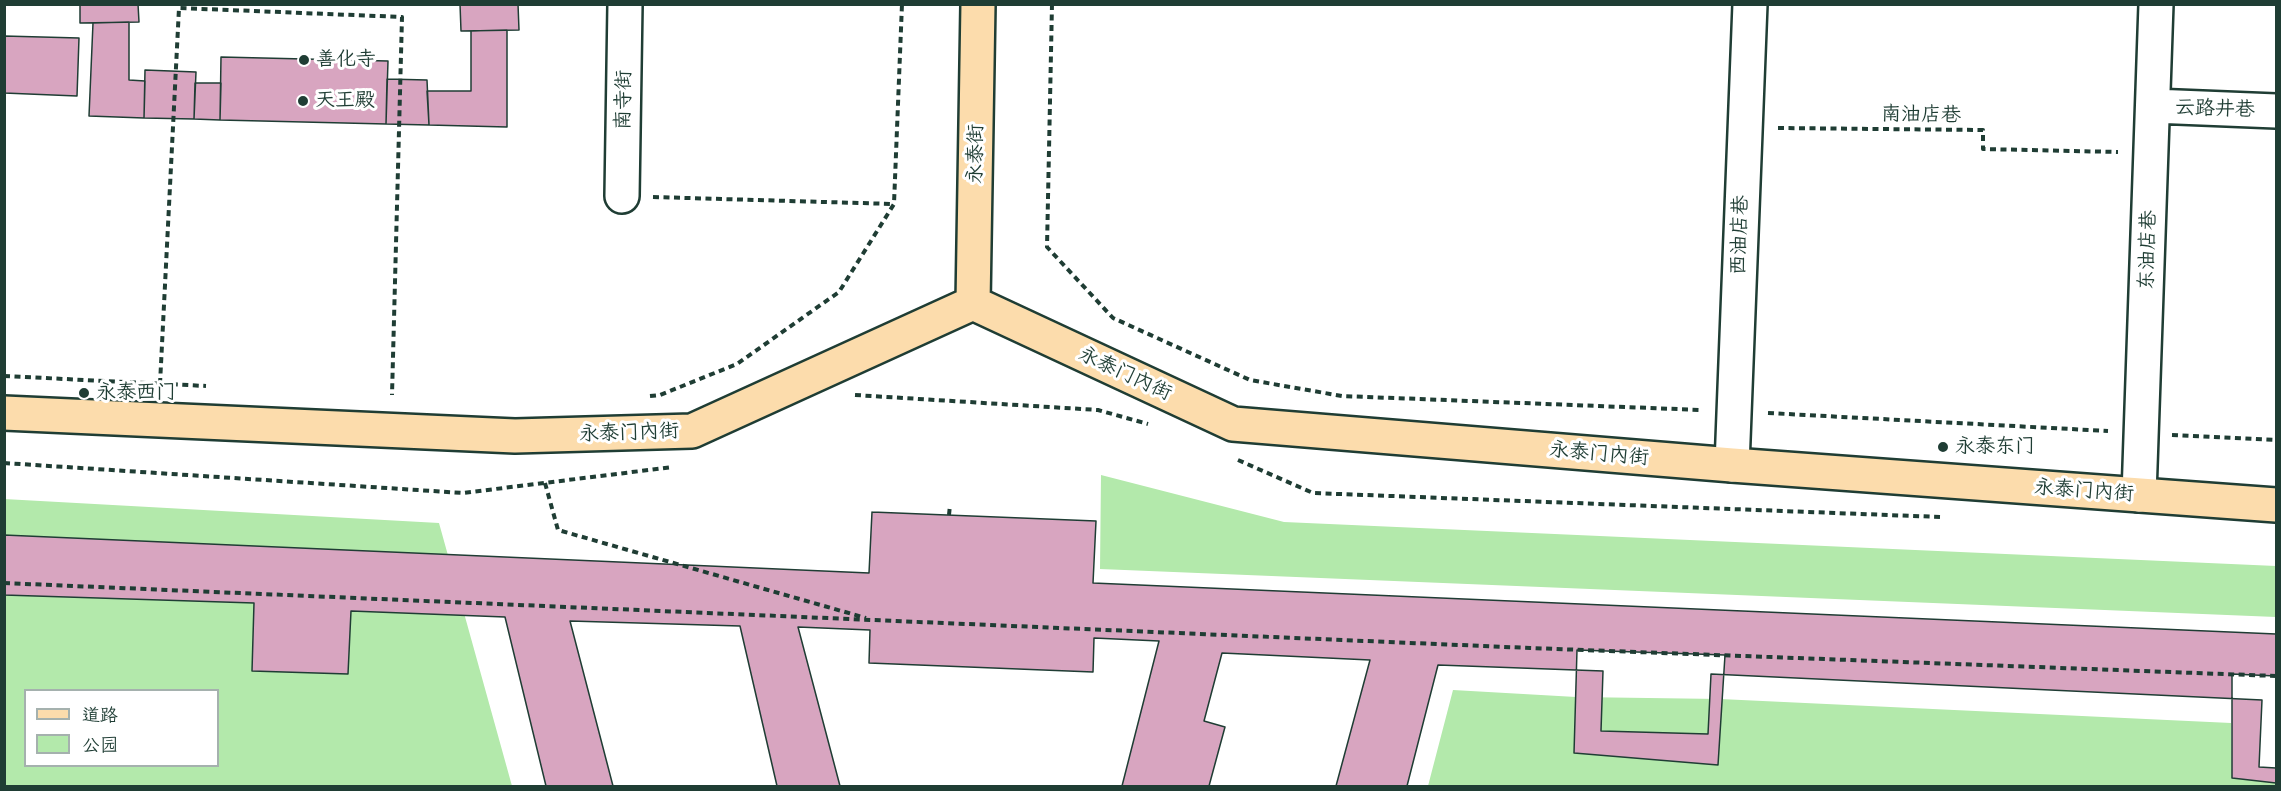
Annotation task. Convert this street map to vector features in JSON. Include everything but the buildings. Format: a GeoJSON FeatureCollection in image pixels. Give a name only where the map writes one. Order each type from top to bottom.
{"type":"FeatureCollection","features":[{"type":"Feature","properties":{"kind":"main road","name":"永泰街"},"geometry":{"type":"LineString","coordinates":[[973,303],[978,4]]}},
{"type":"Feature","properties":{"kind":"main road","name":"永泰门内街"},"geometry":{"type":"LineString","coordinates":[[4,413],[515,436],[692,431],[973,303],[1233,424],[1732,465],[2277,505]]}},
{"type":"Feature","properties":{"kind":"street","name":"南寺街"},"geometry":{"type":"LineString","coordinates":[[622,196],[625,4]]}},
{"type":"Feature","properties":{"kind":"street","name":"西油店巷"},"geometry":{"type":"LineString","coordinates":[[1732,465],[1750,4]]}},
{"type":"Feature","properties":{"kind":"street","name":"东油店巷"},"geometry":{"type":"LineString","coordinates":[[2139,495],[2156,4]]}},
{"type":"Feature","properties":{"kind":"street","name":"云路井巷"},"geometry":{"type":"LineString","coordinates":[[2153,106],[2277,111]]}},
{"type":"Feature","properties":{"kind":"path"},"geometry":{"type":"LineString","coordinates":[[640,398],[660,395],[737,363],[839,292],[894,204],[902,4]]}},
{"type":"Feature","properties":{"kind":"path"},"geometry":{"type":"LineString","coordinates":[[1052,4],[1047,248],[1113,318],[1250,380],[1342,396],[1733,411],[2277,440]]}},
{"type":"Feature","properties":{"kind":"path"},"geometry":{"type":"LineString","coordinates":[[160,384],[179,8],[402,17],[392,395]]}},
{"type":"Feature","properties":{"kind":"path","name":"南油店巷"},"geometry":{"type":"LineString","coordinates":[[1744,128],[1983,130],[1983,149],[2151,152]]}},
{"type":"Feature","properties":{"kind":"path"},"geometry":{"type":"LineString","coordinates":[[622,196],[894,204]]}},
{"type":"Feature","properties":{"kind":"path"},"geometry":{"type":"LineString","coordinates":[[4,376],[218,386]]}},
{"type":"Feature","properties":{"kind":"path"},"geometry":{"type":"LineString","coordinates":[[846,394],[1098,410],[1152,424]]}},
{"type":"Feature","properties":{"kind":"path"},"geometry":{"type":"LineString","coordinates":[[380,395],[403,396]]}},
{"type":"Feature","properties":{"kind":"path"},"geometry":{"type":"LineString","coordinates":[[1227,454],[1313,493],[1942,517]]}},
{"type":"Feature","properties":{"kind":"path"},"geometry":{"type":"LineString","coordinates":[[4,463],[463,493],[676,467]]}},
{"type":"Feature","properties":{"kind":"path"},"geometry":{"type":"LineString","coordinates":[[545,483],[558,530],[873,620]]}},
{"type":"Feature","properties":{"kind":"path"},"geometry":{"type":"LineString","coordinates":[[950,505],[950,515]]}},
{"type":"Feature","properties":{"kind":"path"},"geometry":{"type":"LineString","coordinates":[[4,583],[2277,676]]}},
{"type":"Feature","properties":{"kind":"green space"},"geometry":{"type":"Polygon","coordinates":[[[1101,475],[1284,522],[2276,566],[2276,617],[1100,569],[1101,475]]]}},
{"type":"Feature","properties":{"kind":"green space"},"geometry":{"type":"Polygon","coordinates":[[[4,499],[439,523],[512,786],[5,786],[4,499]]]}},
{"type":"Feature","properties":{"kind":"green space"},"geometry":{"type":"Polygon","coordinates":[[[1453,690],[1576,697],[1720,699],[2231,723],[2232,778],[2276,783],[2276,786],[1428,786],[1453,690]]]}},
{"type":"Feature","properties":{"kind":"place","name":"善化寺"},"geometry":{"type":"Point","coordinates":[304,60]}},
{"type":"Feature","properties":{"kind":"place","name":"天王殿"},"geometry":{"type":"Point","coordinates":[303,101]}},
{"type":"Feature","properties":{"kind":"place","name":"永泰西门"},"geometry":{"type":"Point","coordinates":[84,393]}},
{"type":"Feature","properties":{"kind":"place","name":"永泰东门"},"geometry":{"type":"Point","coordinates":[1943,447]}}]}
